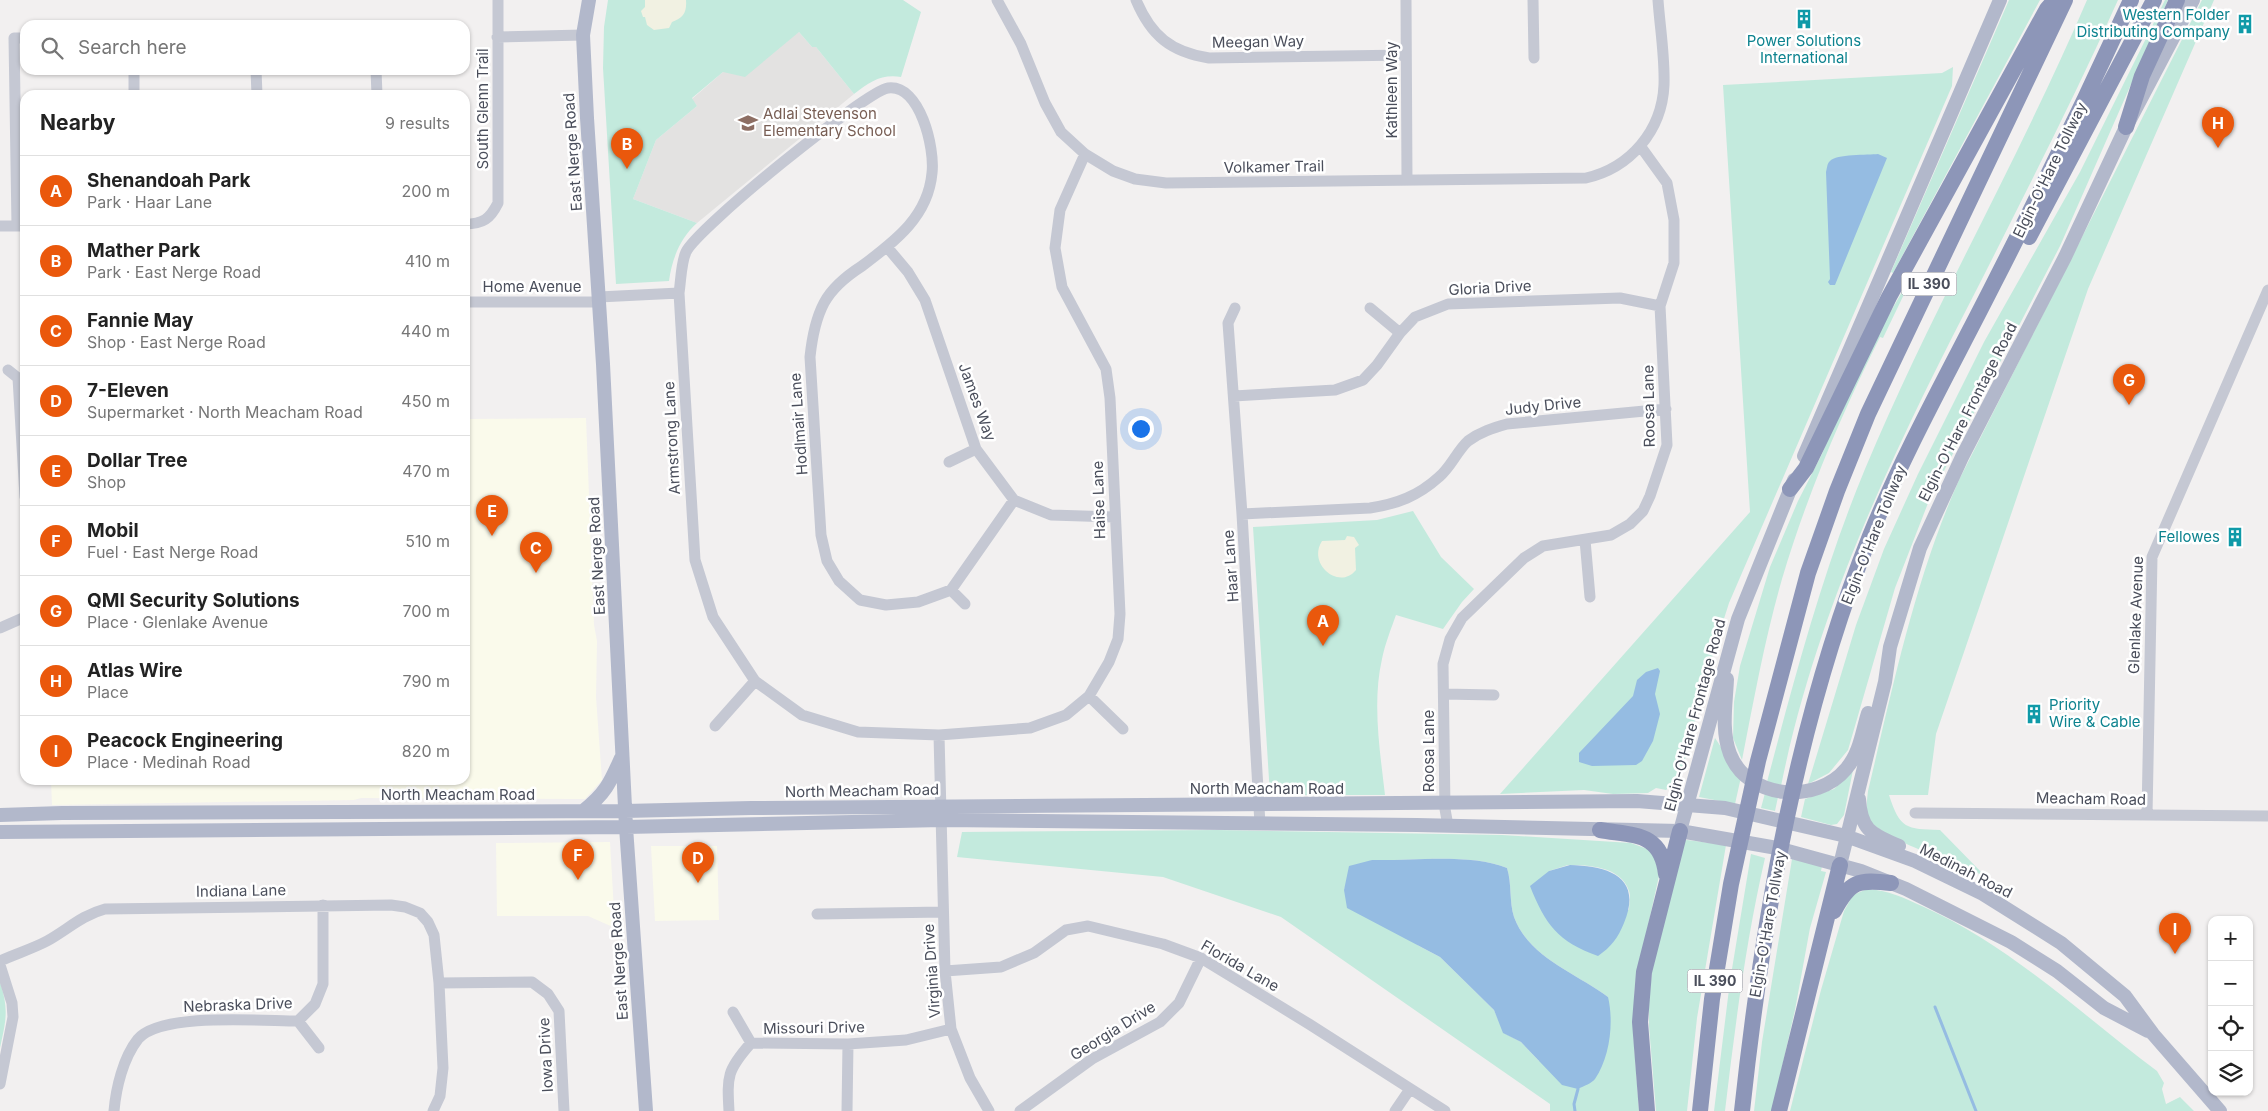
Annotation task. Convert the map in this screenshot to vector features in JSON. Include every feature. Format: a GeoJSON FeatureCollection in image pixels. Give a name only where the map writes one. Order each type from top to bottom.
{"type":"FeatureCollection","features":[{"type":"Feature","properties":{"kind":"highway"},"geometry":{"type":"LineString","coordinates":[[1790,489],[1806,468],[1889,297],[2047,8],[2055,0]]}},
{"type":"Feature","properties":{"kind":"highway","name":"IL 390"},"geometry":{"type":"LineString","coordinates":[[1700,1111],[1712,999],[1738,852],[1758,760],[1808,573],[1837,490],[1868,414],[2065,0]]}},
{"type":"Feature","properties":{"kind":"highway","name":"Elgin-O'Hare Tollway"},"geometry":{"type":"LineString","coordinates":[[1742,1111],[1757,984],[1778,861],[1799,769],[1832,645],[1870,538],[1898,473],[2066,138],[2131,0]]}},
{"type":"Feature","properties":{"kind":"highway"},"geometry":{"type":"LineString","coordinates":[[1993,284],[2019,255],[2154,0]]}},
{"type":"Feature","properties":{"kind":"highway"},"geometry":{"type":"LineString","coordinates":[[2126,127],[2142,76],[2177,0]]}},
{"type":"Feature","properties":{"kind":"highway"},"geometry":{"type":"LineString","coordinates":[[1600,830],[1652,842],[1661,851],[1667,881]]}},
{"type":"Feature","properties":{"kind":"highway"},"geometry":{"type":"LineString","coordinates":[[1647,1111],[1640,1022],[1642,994],[1650,945],[1680,831]]}},
{"type":"Feature","properties":{"kind":"highway"},"geometry":{"type":"LineString","coordinates":[[1779,1111],[1840,865]]}},
{"type":"Feature","properties":{"kind":"highway"},"geometry":{"type":"LineString","coordinates":[[1824,929],[1849,887],[1860,881],[1891,883]]}},
{"type":"Feature","properties":{"kind":"main road","name":"East Nerge Road"},"geometry":{"type":"LineString","coordinates":[[589,0],[583,34],[599,299],[625,811],[646,1111]]}},
{"type":"Feature","properties":{"kind":"main road","name":"Elgin-O'Hare Frontage Road"},"geometry":{"type":"LineString","coordinates":[[1680,831],[1728,656],[1755,573],[2000,0]]}},
{"type":"Feature","properties":{"kind":"main road","name":"Elgin-O'Hare Frontage Road"},"geometry":{"type":"LineString","coordinates":[[1840,865],[1885,682],[1890,647],[1920,548],[1941,502],[2065,257],[2126,127],[2193,0]]}},
{"type":"Feature","properties":{"kind":"main road"},"geometry":{"type":"LineString","coordinates":[[1728,656],[1725,722],[1726,740],[1731,757],[1748,778],[1762,786],[1774,790],[1803,793],[1831,782],[1845,771],[1856,757],[1877,679],[1890,647]]}},
{"type":"Feature","properties":{"kind":"main road"},"geometry":{"type":"LineString","coordinates":[[583,812],[599,799],[609,787],[622,754]]}},
{"type":"Feature","properties":{"kind":"main road"},"geometry":{"type":"LineString","coordinates":[[1859,787],[1861,812],[1868,831],[1964,875],[1983,894]]}},
{"type":"Feature","properties":{"kind":"main road","name":"North Meacham Road"},"geometry":{"type":"LineString","coordinates":[[0,815],[82,812],[583,812],[941,806],[1259,806],[1637,801],[1725,808]]}},
{"type":"Feature","properties":{"kind":"main road","name":"Medinah Road"},"geometry":{"type":"LineString","coordinates":[[1725,808],[1846,836],[1915,861],[1983,894],[2061,943],[2125,996],[2153,1034],[2220,1111]]}},
{"type":"Feature","properties":{"kind":"main road","name":"North Meacham Road"},"geometry":{"type":"LineString","coordinates":[[0,832],[626,827],[942,820],[1448,826],[1680,831],[1718,836]]}},
{"type":"Feature","properties":{"kind":"main road","name":"Medinah Road"},"geometry":{"type":"LineString","coordinates":[[1718,836],[1777,848],[1840,865],[1891,883],[1959,914],[2010,942],[2057,972],[2104,1008],[2153,1034]]}},
{"type":"Feature","properties":{"kind":"street","name":"South Glenn Trail"},"geometry":{"type":"LineString","coordinates":[[470,224],[479,224],[491,216],[498,203],[498,0]]}},
{"type":"Feature","properties":{"kind":"street","name":"Volkamer Trail"},"geometry":{"type":"LineString","coordinates":[[997,0],[1021,44],[1045,103],[1061,132],[1085,154],[1113,171],[1135,179],[1166,182],[1586,178],[1602,174],[1619,166],[1641,147],[1658,118],[1664,85],[1658,0]]}},
{"type":"Feature","properties":{"kind":"street","name":"Meegan Way"},"geometry":{"type":"LineString","coordinates":[[1136,0],[1154,31],[1168,46],[1188,55],[1209,58],[1406,55]]}},
{"type":"Feature","properties":{"kind":"street","name":"Kathleen Way"},"geometry":{"type":"LineString","coordinates":[[1406,0],[1407,180]]}},
{"type":"Feature","properties":{"kind":"street"},"geometry":{"type":"LineString","coordinates":[[1533,0],[1534,58]]}},
{"type":"Feature","properties":{"kind":"street"},"geometry":{"type":"LineString","coordinates":[[497,37],[583,34]]}},
{"type":"Feature","properties":{"kind":"street"},"geometry":{"type":"LineString","coordinates":[[20,38],[14,38],[20,199]]}},
{"type":"Feature","properties":{"kind":"street"},"geometry":{"type":"LineString","coordinates":[[134,75],[134,90]]}},
{"type":"Feature","properties":{"kind":"street"},"geometry":{"type":"LineString","coordinates":[[256,75],[257,90]]}},
{"type":"Feature","properties":{"kind":"street"},"geometry":{"type":"LineString","coordinates":[[376,75],[376,90]]}},
{"type":"Feature","properties":{"kind":"street","name":"Hodlmair Lane"},"geometry":{"type":"LineString","coordinates":[[898,88],[912,97],[926,129],[932,151],[933,172],[929,192],[915,221],[887,247],[846,277],[825,301],[814,328],[810,357],[822,536],[827,561],[838,580],[860,600],[886,605],[918,602],[951,590]]}},
{"type":"Feature","properties":{"kind":"street","name":"Armstrong Lane"},"geometry":{"type":"LineString","coordinates":[[898,88],[879,90],[846,114],[734,203],[700,233],[686,252],[679,293],[695,560],[713,617],[755,681],[802,715],[858,732],[939,735]]}},
{"type":"Feature","properties":{"kind":"street","name":"Roosa Lane"},"geometry":{"type":"LineString","coordinates":[[1448,826],[1445,803],[1443,664],[1450,639],[1462,618],[1524,558],[1543,546],[1564,541],[1585,540],[1612,535],[1630,524],[1643,511],[1668,445],[1660,306],[1674,263],[1674,220],[1667,183],[1641,147]]}},
{"type":"Feature","properties":{"kind":"street","name":"Haise Lane"},"geometry":{"type":"LineString","coordinates":[[939,735],[1030,728],[1066,715],[1089,696],[1109,662],[1118,639],[1120,614],[1114,517],[1110,398],[1106,369],[1062,287],[1055,248],[1060,210],[1085,154]]}},
{"type":"Feature","properties":{"kind":"street"},"geometry":{"type":"LineString","coordinates":[[0,226],[20,226]]}},
{"type":"Feature","properties":{"kind":"street","name":"James Way"},"geometry":{"type":"LineString","coordinates":[[887,247],[908,272],[925,300],[976,449],[1014,500]]}},
{"type":"Feature","properties":{"kind":"street","name":"Glenlake Avenue"},"geometry":{"type":"LineString","coordinates":[[2147,815],[2152,557],[2268,290]]}},
{"type":"Feature","properties":{"kind":"street","name":"Home Avenue"},"geometry":{"type":"LineString","coordinates":[[470,302],[599,299],[679,293]]}},
{"type":"Feature","properties":{"kind":"street","name":"Gloria Drive"},"geometry":{"type":"LineString","coordinates":[[1234,396],[1335,390],[1363,380],[1415,317],[1448,304],[1620,298],[1660,306]]}},
{"type":"Feature","properties":{"kind":"street","name":"Haar Lane"},"geometry":{"type":"LineString","coordinates":[[1235,308],[1228,323],[1242,514],[1260,824]]}},
{"type":"Feature","properties":{"kind":"street"},"geometry":{"type":"LineString","coordinates":[[1370,308],[1400,333]]}},
{"type":"Feature","properties":{"kind":"street"},"geometry":{"type":"LineString","coordinates":[[8,370],[18,378],[20,412]]}},
{"type":"Feature","properties":{"kind":"street","name":"Judy Drive"},"geometry":{"type":"LineString","coordinates":[[1242,514],[1370,508],[1389,505],[1410,498],[1440,477],[1468,442],[1484,431],[1507,424],[1666,409]]}},
{"type":"Feature","properties":{"kind":"street"},"geometry":{"type":"LineString","coordinates":[[949,462],[976,449]]}},
{"type":"Feature","properties":{"kind":"street"},"geometry":{"type":"LineString","coordinates":[[966,604],[951,590],[1014,500],[1051,515],[1114,517]]}},
{"type":"Feature","properties":{"kind":"street"},"geometry":{"type":"LineString","coordinates":[[1585,540],[1590,597]]}},
{"type":"Feature","properties":{"kind":"street"},"geometry":{"type":"LineString","coordinates":[[0,628],[20,619]]}},
{"type":"Feature","properties":{"kind":"street"},"geometry":{"type":"LineString","coordinates":[[714,726],[755,681]]}},
{"type":"Feature","properties":{"kind":"street"},"geometry":{"type":"LineString","coordinates":[[1444,694],[1494,695]]}},
{"type":"Feature","properties":{"kind":"street"},"geometry":{"type":"LineString","coordinates":[[1089,696],[1123,730]]}},
{"type":"Feature","properties":{"kind":"street","name":"Virginia Drive"},"geometry":{"type":"LineString","coordinates":[[939,735],[945,971],[952,1029],[970,1078],[989,1111]]}},
{"type":"Feature","properties":{"kind":"street","name":"Meacham Road"},"geometry":{"type":"LineString","coordinates":[[1915,813],[2268,816]]}},
{"type":"Feature","properties":{"kind":"street","name":"Indiana Lane"},"geometry":{"type":"LineString","coordinates":[[0,961],[48,941],[70,925],[93,912],[105,909],[323,905],[391,905],[405,907],[420,913],[428,922],[434,935],[439,983],[443,1068],[440,1096],[433,1111]]}},
{"type":"Feature","properties":{"kind":"street","name":"Nebraska Drive"},"geometry":{"type":"LineString","coordinates":[[114,1111],[116,1093],[126,1061],[139,1039],[159,1026],[184,1021],[298,1020],[315,1004],[322,984],[323,905]]}},
{"type":"Feature","properties":{"kind":"street"},"geometry":{"type":"LineString","coordinates":[[817,914],[943,912]]}},
{"type":"Feature","properties":{"kind":"street","name":"Florida Lane"},"geometry":{"type":"LineString","coordinates":[[945,971],[1001,967],[1034,953],[1066,930],[1088,926],[1163,944],[1201,958],[1445,1111]]}},
{"type":"Feature","properties":{"kind":"street","name":"Georgia Drive"},"geometry":{"type":"LineString","coordinates":[[1020,1111],[1092,1059],[1160,1022],[1179,1003],[1201,958]]}},
{"type":"Feature","properties":{"kind":"street"},"geometry":{"type":"LineString","coordinates":[[0,965],[12,1002],[13,1017],[0,1084]]}},
{"type":"Feature","properties":{"kind":"street","name":"Iowa Drive"},"geometry":{"type":"LineString","coordinates":[[439,983],[532,982],[548,994],[559,1011],[564,1111]]}},
{"type":"Feature","properties":{"kind":"street"},"geometry":{"type":"LineString","coordinates":[[733,1012],[751,1043]]}},
{"type":"Feature","properties":{"kind":"street"},"geometry":{"type":"LineString","coordinates":[[298,1020],[319,1048]]}},
{"type":"Feature","properties":{"kind":"street","name":"Missouri Drive"},"geometry":{"type":"LineString","coordinates":[[729,1111],[728,1083],[733,1063],[751,1043],[848,1044],[906,1040],[952,1029]]}},
{"type":"Feature","properties":{"kind":"street"},"geometry":{"type":"LineString","coordinates":[[847,1111],[848,1044]]}},
{"type":"Feature","properties":{"kind":"street"},"geometry":{"type":"LineString","coordinates":[[1396,1111],[1410,1089]]}},
{"type":"Feature","properties":{"kind":"shaded area","name":"Adlai Stevenson Elementary School"},"geometry":{"type":"Polygon","coordinates":[[[799,32],[812,47],[816,47],[854,94],[697,223],[633,199],[656,140],[697,106],[692,99],[723,72],[799,32]]]}},
{"type":"Feature","properties":{"kind":"shaded area"},"geometry":{"type":"Polygon","coordinates":[[[586,418],[594,625],[597,641],[596,697],[602,780],[585,799],[361,798],[354,800],[52,805],[51,785],[470,785],[470,419],[586,418]]]}},
{"type":"Feature","properties":{"kind":"shaded area"},"geometry":{"type":"Polygon","coordinates":[[[610,842],[615,928],[588,916],[497,916],[496,843],[610,842]]]}},
{"type":"Feature","properties":{"kind":"shaded area"},"geometry":{"type":"Polygon","coordinates":[[[651,846],[717,846],[719,920],[655,921],[651,846]]]}},
{"type":"Feature","properties":{"kind":"green space"},"geometry":{"type":"Polygon","coordinates":[[[608,0],[903,0],[921,12],[901,77],[894,76],[876,80],[854,94],[816,47],[812,47],[799,32],[745,77],[723,72],[692,98],[697,106],[656,140],[633,199],[697,223],[681,242],[672,265],[669,281],[616,284],[603,68],[604,27],[608,0]]]}},
{"type":"Feature","properties":{"kind":"green space"},"geometry":{"type":"Polygon","coordinates":[[[2009,0],[2040,0],[1893,273],[1891,272],[2009,0]]]}},
{"type":"Feature","properties":{"kind":"green space"},"geometry":{"type":"Polygon","coordinates":[[[2087,0],[2118,0],[2052,140],[1920,401],[1891,463],[1864,525],[1816,653],[1797,719],[1781,786],[1767,782],[1799,663],[1823,584],[1865,469],[1918,351],[2033,118],[2087,0]]]}},
{"type":"Feature","properties":{"kind":"green space"},"geometry":{"type":"Polygon","coordinates":[[[2165,0],[2168,0],[2060,246],[1930,498],[1895,588],[1848,750],[1829,773],[1808,784],[1856,625],[1884,549],[1918,474],[1984,342],[2080,172],[2165,0]]]}},
{"type":"Feature","properties":{"kind":"green space"},"geometry":{"type":"Polygon","coordinates":[[[2202,0],[2214,0],[2088,289],[1936,734],[1928,795],[1889,795],[1901,821],[1906,825],[1919,829],[1940,830],[1985,876],[1906,844],[1878,828],[1868,818],[1868,791],[1896,673],[1917,594],[1943,517],[1959,480],[2202,0]]]}},
{"type":"Feature","properties":{"kind":"green space"},"geometry":{"type":"Polygon","coordinates":[[[1953,67],[1952,86],[1729,603],[1714,650],[1680,778],[1666,790],[1656,788],[1648,793],[1613,794],[1584,790],[1500,794],[1750,512],[1723,85],[1942,73],[1953,67]]]}},
{"type":"Feature","properties":{"kind":"green space"},"geometry":{"type":"Polygon","coordinates":[[[1907,283],[1909,284],[1883,338],[1880,337],[1852,396],[1802,517],[1770,624],[1742,760],[1733,738],[1734,702],[1740,666],[1770,567],[1798,501],[1822,454],[1840,408],[1869,350],[1907,283]]]}},
{"type":"Feature","properties":{"kind":"green space"},"geometry":{"type":"Polygon","coordinates":[[[1413,511],[1441,557],[1474,589],[1462,602],[1443,629],[1396,615],[1383,653],[1379,676],[1377,710],[1385,795],[1270,795],[1253,527],[1377,520],[1413,511]]]}},
{"type":"Feature","properties":{"kind":"green space"},"geometry":{"type":"Polygon","coordinates":[[[1715,738],[1741,777],[1735,804],[1699,797],[1715,738]]]}},
{"type":"Feature","properties":{"kind":"green space"},"geometry":{"type":"Polygon","coordinates":[[[1853,770],[1844,815],[1837,824],[1831,825],[1801,817],[1805,799],[1834,789],[1853,770]]]}},
{"type":"Feature","properties":{"kind":"green space"},"geometry":{"type":"Polygon","coordinates":[[[1765,793],[1778,797],[1775,811],[1761,808],[1765,793]]]}},
{"type":"Feature","properties":{"kind":"green space"},"geometry":{"type":"Polygon","coordinates":[[[1217,830],[1502,835],[1631,843],[1650,850],[1655,857],[1659,876],[1635,984],[1633,1030],[1639,1111],[1550,1111],[1550,1104],[1281,917],[1163,877],[957,857],[962,832],[1217,830]],[[1459,859],[1372,860],[1347,881],[1344,890],[1419,946],[1440,957],[1494,1010],[1504,1033],[1521,1042],[1539,1061],[1608,997],[1542,954],[1521,931],[1514,917],[1507,868],[1493,863],[1459,859]],[[1568,865],[1549,871],[1629,910],[1629,891],[1619,876],[1594,867],[1568,865]]]}},
{"type":"Feature","properties":{"kind":"green space"},"geometry":{"type":"Polygon","coordinates":[[[1683,841],[1726,845],[1697,1018],[1687,1111],[1656,1111],[1649,1026],[1652,971],[1683,841]]]}},
{"type":"Feature","properties":{"kind":"green space"},"geometry":{"type":"Polygon","coordinates":[[[1751,854],[1765,858],[1742,984],[1725,1111],[1714,1111],[1730,981],[1751,854]]]}},
{"type":"Feature","properties":{"kind":"green space"},"geometry":{"type":"Polygon","coordinates":[[[1792,859],[1822,866],[1821,871],[1826,872],[1810,928],[1795,1010],[1772,1111],[1754,1111],[1762,1042],[1792,859]]]}},
{"type":"Feature","properties":{"kind":"green space"},"geometry":{"type":"Polygon","coordinates":[[[1867,889],[1889,893],[1924,907],[1987,941],[2045,983],[2157,1071],[2164,1083],[2162,1089],[2166,1104],[2180,1097],[2194,1111],[1790,1111],[1821,990],[1844,911],[1853,895],[1867,889]]]}},
{"type":"Feature","properties":{"kind":"green space"},"geometry":{"type":"Polygon","coordinates":[[[0,982],[5,1000],[6,1015],[0,1048],[0,982]]]}},
{"type":"Feature","properties":{"kind":"sand"},"geometry":{"type":"Polygon","coordinates":[[[645,0],[686,0],[686,8],[682,17],[672,22],[669,28],[654,30],[647,25],[641,11],[645,7],[645,0]]]}},
{"type":"Feature","properties":{"kind":"sand"},"geometry":{"type":"Polygon","coordinates":[[[1347,536],[1354,537],[1359,545],[1355,548],[1356,570],[1349,576],[1341,578],[1327,572],[1322,566],[1318,550],[1322,541],[1345,540],[1347,536]]]}},
{"type":"Feature","properties":{"kind":"water"},"geometry":{"type":"Polygon","coordinates":[[[1878,154],[1887,158],[1835,285],[1830,285],[1828,282],[1830,279],[1826,172],[1828,165],[1830,161],[1839,157],[1878,154]]]}},
{"type":"Feature","properties":{"kind":"water"},"geometry":{"type":"Polygon","coordinates":[[[1658,668],[1660,671],[1655,694],[1660,714],[1653,741],[1642,761],[1636,765],[1592,766],[1579,762],[1579,753],[1633,696],[1637,680],[1646,672],[1658,668]]]}},
{"type":"Feature","properties":{"kind":"water"},"geometry":{"type":"Polygon","coordinates":[[[1459,859],[1493,863],[1507,868],[1514,917],[1521,931],[1542,954],[1608,997],[1611,1017],[1609,1039],[1604,1060],[1594,1080],[1578,1089],[1562,1085],[1521,1042],[1503,1033],[1494,1010],[1440,957],[1347,908],[1344,890],[1349,866],[1372,860],[1459,859]]]}},
{"type":"Feature","properties":{"kind":"water"},"geometry":{"type":"Polygon","coordinates":[[[1570,865],[1598,868],[1619,877],[1626,885],[1629,895],[1629,907],[1624,923],[1614,942],[1598,956],[1573,945],[1555,930],[1541,911],[1530,886],[1549,871],[1570,865]]]}},
{"type":"Feature","properties":{"kind":"waterway"},"geometry":{"type":"LineString","coordinates":[[1935,1007],[1976,1111]]}},
{"type":"Feature","properties":{"kind":"waterway"},"geometry":{"type":"LineString","coordinates":[[1575,1111],[1574,1104],[1578,1089]]}},
{"type":"Feature","properties":{"kind":"place","name":"Power Solutions International"},"geometry":{"type":"Point","coordinates":[1804,19]}},
{"type":"Feature","properties":{"kind":"place","name":"Western Folder Distributing Company"},"geometry":{"type":"Point","coordinates":[2245,24]}},
{"type":"Feature","properties":{"kind":"place","name":"Adlai Stevenson Elementary School"},"geometry":{"type":"Point","coordinates":[748,123]}},
{"type":"Feature","properties":{"kind":"place","name":"Atlas Wire"},"geometry":{"type":"Point","coordinates":[2218,148]}},
{"type":"Feature","properties":{"kind":"place","name":"Mather Park"},"geometry":{"type":"Point","coordinates":[627,169]}},
{"type":"Feature","properties":{"kind":"place","name":"QMI Security Solutions"},"geometry":{"type":"Point","coordinates":[2129,405]}},
{"type":"Feature","properties":{"kind":"place","name":"Dollar Tree"},"geometry":{"type":"Point","coordinates":[492,536]}},
{"type":"Feature","properties":{"kind":"place","name":"Fellowes"},"geometry":{"type":"Point","coordinates":[2235,537]}},
{"type":"Feature","properties":{"kind":"place","name":"Fannie May"},"geometry":{"type":"Point","coordinates":[536,573]}},
{"type":"Feature","properties":{"kind":"place","name":"Shenandoah Park"},"geometry":{"type":"Point","coordinates":[1323,646]}},
{"type":"Feature","properties":{"kind":"place","name":"Priority Wire & Cable"},"geometry":{"type":"Point","coordinates":[2034,714]}},
{"type":"Feature","properties":{"kind":"place","name":"Mobil"},"geometry":{"type":"Point","coordinates":[578,880]}},
{"type":"Feature","properties":{"kind":"place","name":"7-Eleven"},"geometry":{"type":"Point","coordinates":[698,883]}},
{"type":"Feature","properties":{"kind":"place","name":"Peacock Engineering"},"geometry":{"type":"Point","coordinates":[2175,954]}}]}
